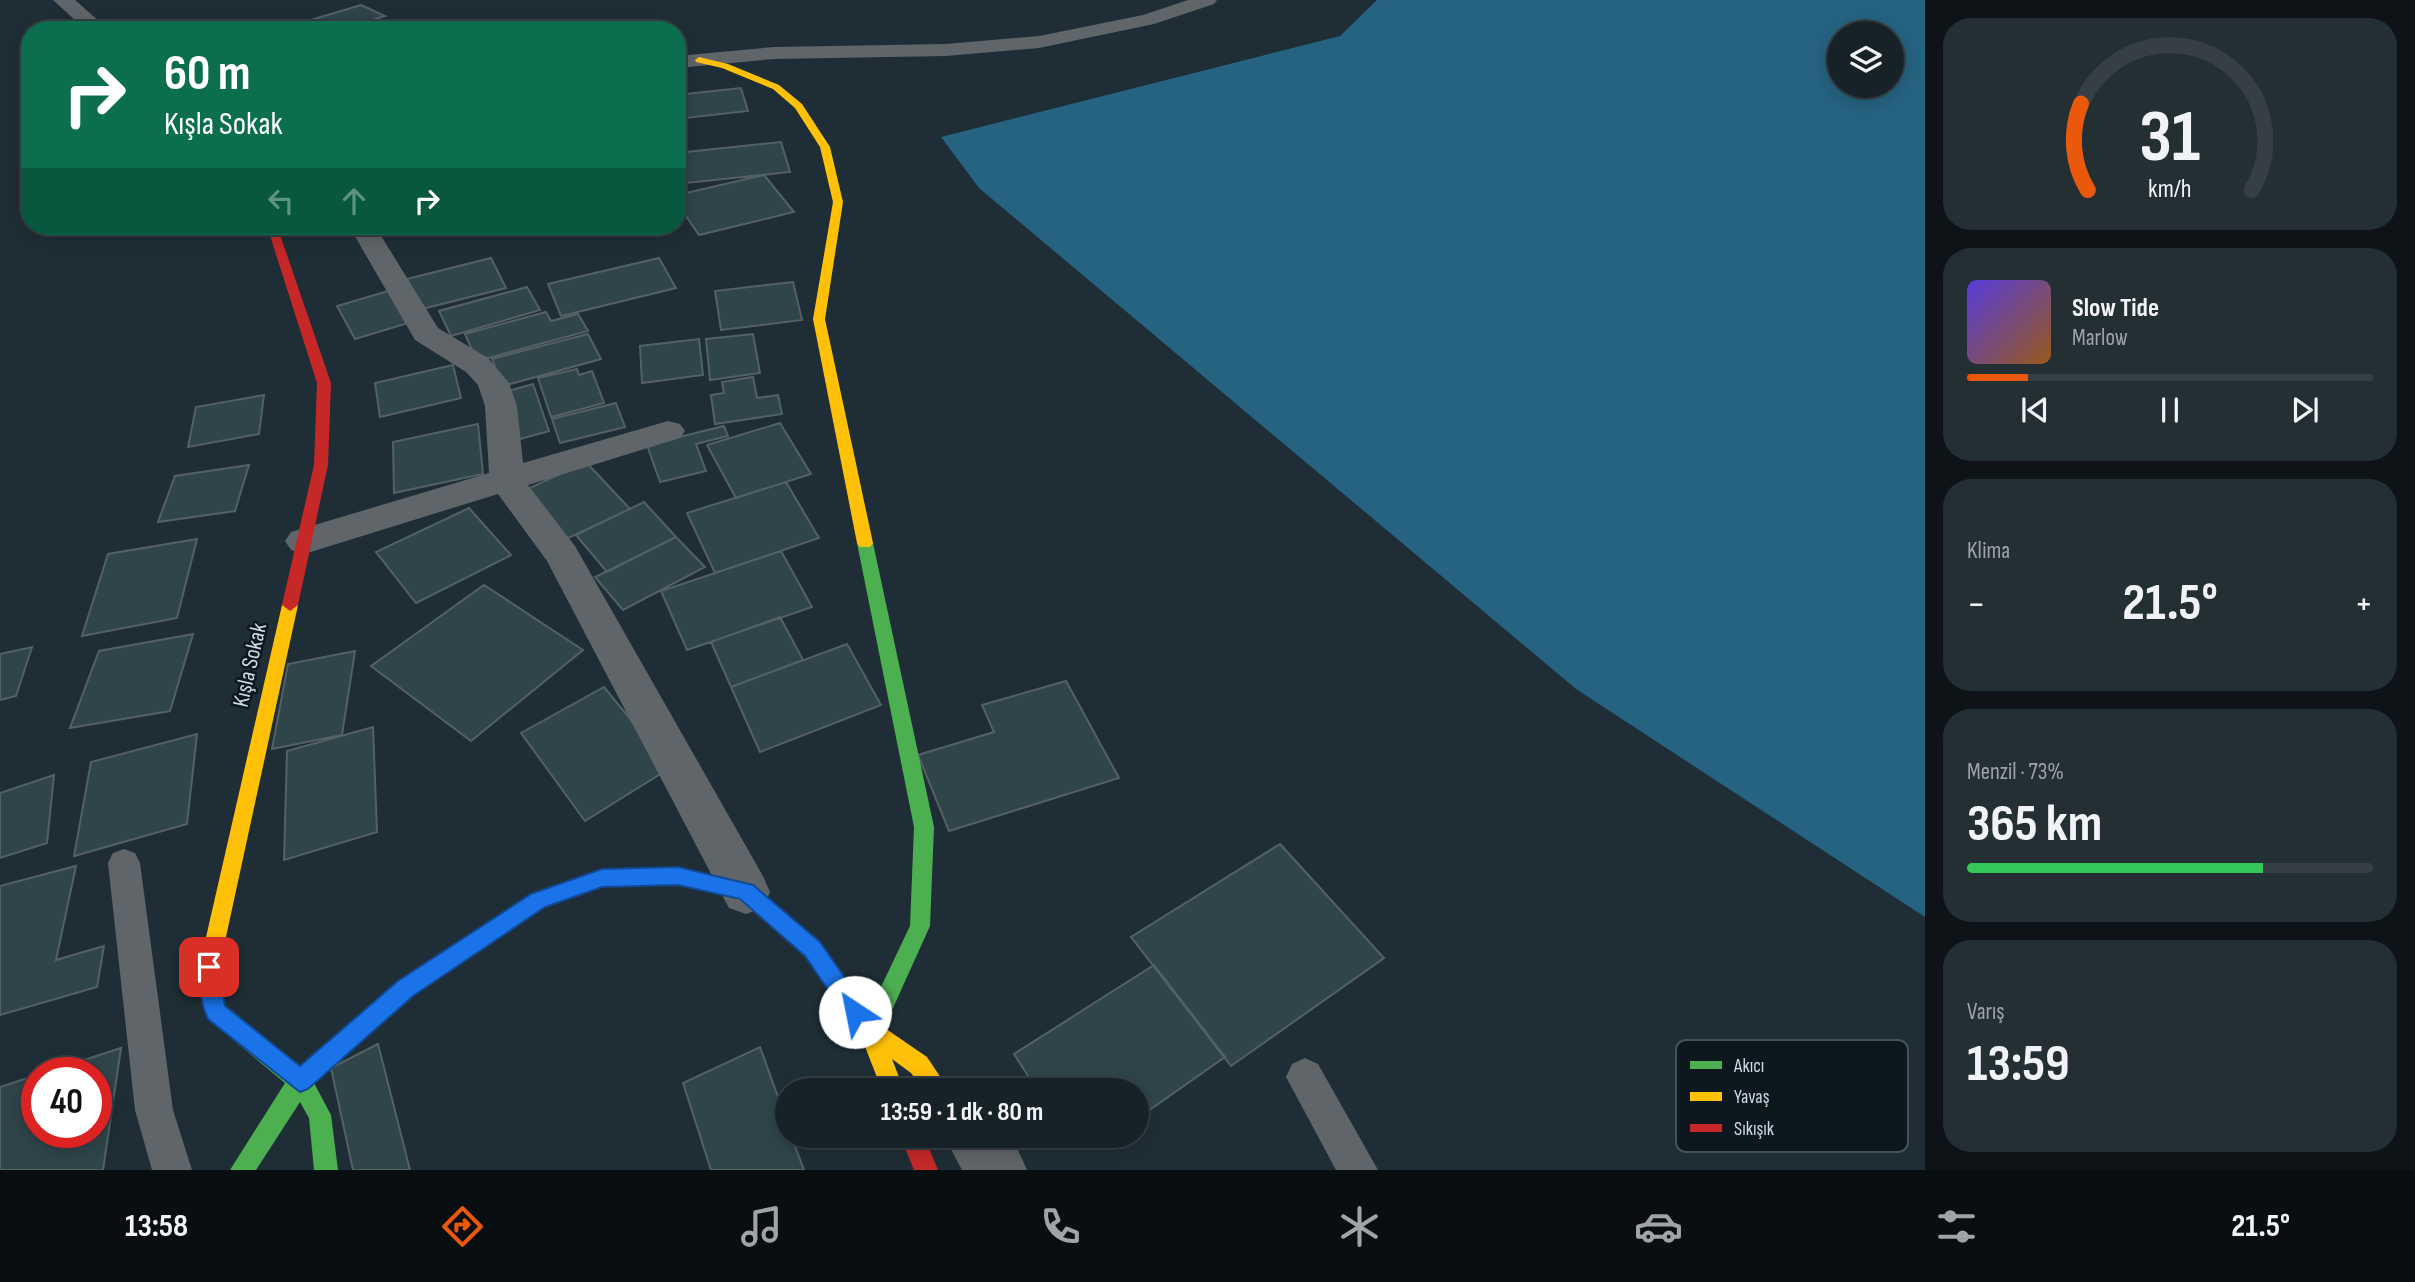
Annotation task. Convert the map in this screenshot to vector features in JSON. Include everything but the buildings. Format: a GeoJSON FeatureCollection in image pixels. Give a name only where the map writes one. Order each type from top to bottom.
{"type":"FeatureCollection","features":[{"type":"Feature","properties":{"kind":"street"},"geometry":{"type":"LineString","coordinates":[[63,0],[88,21]]}},
{"type":"Feature","properties":{"kind":"street"},"geometry":{"type":"LineString","coordinates":[[686,61],[774,52],[946,50],[1039,42],[1147,20],[1207,0]]}},
{"type":"Feature","properties":{"kind":"street"},"geometry":{"type":"LineString","coordinates":[[699,60],[724,66],[776,88],[799,106],[825,147],[838,202],[818,319],[924,827],[920,926],[870,1032]]}},
{"type":"Feature","properties":{"kind":"street","name":"Kışla Sokak"},"geometry":{"type":"LineString","coordinates":[[275,235],[324,383],[321,466],[209,967],[215,1011],[300,1081]]}},
{"type":"Feature","properties":{"kind":"street"},"geometry":{"type":"LineString","coordinates":[[368,235],[391,270],[426,334],[477,365],[493,383],[501,406],[507,482],[562,555],[746,892],[812,949],[870,1032],[888,1078]]}},
{"type":"Feature","properties":{"kind":"street"},"geometry":{"type":"LineString","coordinates":[[304,541],[507,482],[668,431]]}},
{"type":"Feature","properties":{"kind":"street"},"geometry":{"type":"LineString","coordinates":[[242,1170],[300,1081],[405,988],[538,900],[602,878],[678,876],[746,892]]}},
{"type":"Feature","properties":{"kind":"street"},"geometry":{"type":"LineString","coordinates":[[870,1032],[919,1065],[929,1078]]}},
{"type":"Feature","properties":{"kind":"street"},"geometry":{"type":"LineString","coordinates":[[300,1081],[320,1115],[326,1170]]}},
{"type":"Feature","properties":{"kind":"street"},"geometry":{"type":"LineString","coordinates":[[917,1148],[926,1170]]}},
{"type":"Feature","properties":{"kind":"street"},"geometry":{"type":"LineString","coordinates":[[981,1148],[998,1170]]}},
{"type":"Feature","properties":{"kind":"lane"},"geometry":{"type":"LineString","coordinates":[[124,863],[153,1110],[172,1170]]}},
{"type":"Feature","properties":{"kind":"lane"},"geometry":{"type":"LineString","coordinates":[[1305,1077],[1358,1170]]}},
{"type":"Feature","properties":{"kind":"shaded area"},"geometry":{"type":"Polygon","coordinates":[[[1377,0],[1925,0],[1925,917],[1576,689],[979,188],[941,137],[1340,36],[1377,0]]]}},
{"type":"Feature","properties":{"kind":"traffic: fast"},"geometry":{"type":"LineString","coordinates":[[865,543],[924,827],[920,926],[871,1031]]}},
{"type":"Feature","properties":{"kind":"traffic: fast"},"geometry":{"type":"LineString","coordinates":[[242,1170],[300,1081],[405,988],[538,900],[602,878],[678,876],[695,880]]}},
{"type":"Feature","properties":{"kind":"traffic: fast"},"geometry":{"type":"LineString","coordinates":[[214,946],[209,967],[215,1011],[300,1081],[320,1115],[326,1170]]}},
{"type":"Feature","properties":{"kind":"traffic: slow"},"geometry":{"type":"LineString","coordinates":[[699,60],[725,66],[776,87],[799,106],[825,147],[838,202],[819,319],[865,543]]}},
{"type":"Feature","properties":{"kind":"traffic: slow"},"geometry":{"type":"LineString","coordinates":[[214,946],[290,605]]}},
{"type":"Feature","properties":{"kind":"traffic: slow"},"geometry":{"type":"LineString","coordinates":[[695,880],[746,892],[812,949],[870,1032],[888,1078]]}},
{"type":"Feature","properties":{"kind":"traffic: slow"},"geometry":{"type":"LineString","coordinates":[[871,1031],[919,1065],[929,1078]]}},
{"type":"Feature","properties":{"kind":"traffic: jam"},"geometry":{"type":"LineString","coordinates":[[275,235],[324,383],[321,465],[290,605]]}},
{"type":"Feature","properties":{"kind":"traffic: jam"},"geometry":{"type":"LineString","coordinates":[[917,1148],[926,1170]]}},
{"type":"Feature","properties":{"kind":"route"},"geometry":{"type":"LineString","coordinates":[[209,967],[215,1011],[300,1081],[405,988],[538,900],[602,878],[678,876],[746,892],[812,949],[855,1012]]}}]}
